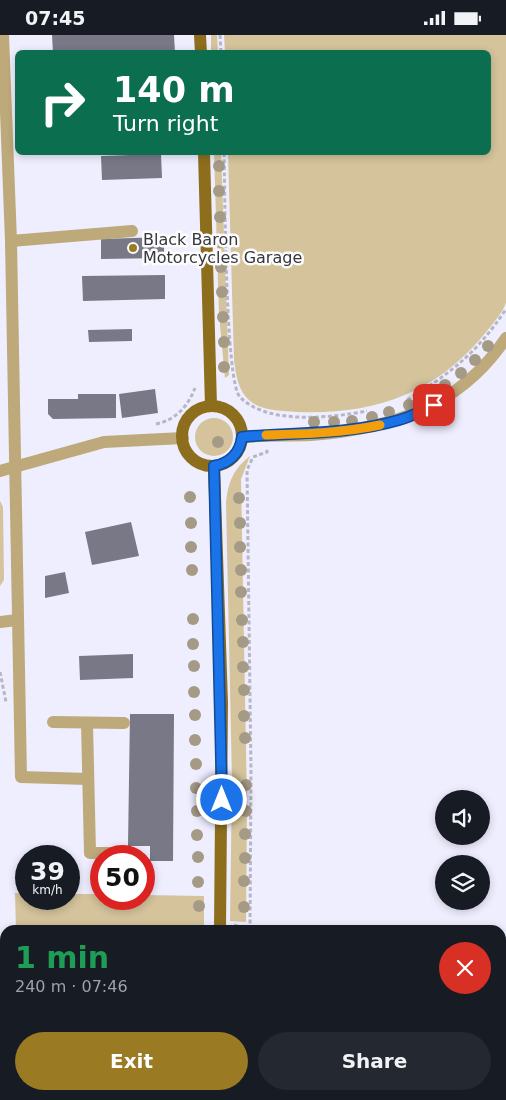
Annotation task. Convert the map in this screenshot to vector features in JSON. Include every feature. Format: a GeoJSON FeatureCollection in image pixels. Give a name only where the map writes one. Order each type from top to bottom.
{"type":"FeatureCollection","features":[{"type":"Feature","properties":{"kind":"main road"},"geometry":{"type":"LineString","coordinates":[[200,35],[201,50]]}},
{"type":"Feature","properties":{"kind":"main road"},"geometry":{"type":"LineString","coordinates":[[204,155],[211,406]]}},
{"type":"Feature","properties":{"kind":"main road"},"geometry":{"type":"LineString","coordinates":[[211,406],[224,409],[234,416],[241,427],[242,437],[239,449],[232,459],[214,466],[202,464],[194,459],[186,449],[183,438],[185,425],[189,417],[199,410],[211,406]]}},
{"type":"Feature","properties":{"kind":"main road"},"geometry":{"type":"LineString","coordinates":[[214,466],[222,703],[221,925]]}},
{"type":"Feature","properties":{"kind":"street"},"geometry":{"type":"LineString","coordinates":[[3,35],[11,241],[21,777],[88,779]]}},
{"type":"Feature","properties":{"kind":"street"},"geometry":{"type":"LineString","coordinates":[[11,241],[132,231]]}},
{"type":"Feature","properties":{"kind":"street"},"geometry":{"type":"LineString","coordinates":[[242,437],[309,435],[354,431],[400,420],[434,405],[464,384],[485,365],[506,338]]}},
{"type":"Feature","properties":{"kind":"street"},"geometry":{"type":"LineString","coordinates":[[0,471],[14,469],[104,441],[183,438]]}},
{"type":"Feature","properties":{"kind":"street"},"geometry":{"type":"LineString","coordinates":[[0,622],[17,620]]}},
{"type":"Feature","properties":{"kind":"street"},"geometry":{"type":"LineString","coordinates":[[53,722],[124,723]]}},
{"type":"Feature","properties":{"kind":"street"},"geometry":{"type":"LineString","coordinates":[[87,723],[90,853]]}},
{"type":"Feature","properties":{"kind":"path"},"geometry":{"type":"LineString","coordinates":[[220,35],[220,50]]}},
{"type":"Feature","properties":{"kind":"path"},"geometry":{"type":"LineString","coordinates":[[224,155],[230,360],[238,396],[250,406],[267,413],[294,416],[328,416],[375,409]]}},
{"type":"Feature","properties":{"kind":"path"},"geometry":{"type":"LineString","coordinates":[[403,401],[444,377],[472,353],[506,309]]}},
{"type":"Feature","properties":{"kind":"path"},"geometry":{"type":"LineString","coordinates":[[151,424],[159,423],[180,413],[188,405],[196,384],[210,382]]}},
{"type":"Feature","properties":{"kind":"path"},"geometry":{"type":"LineString","coordinates":[[159,423],[161,439]]}},
{"type":"Feature","properties":{"kind":"path"},"geometry":{"type":"LineString","coordinates":[[250,925],[251,771],[247,470],[254,457],[267,452],[267,435]]}},
{"type":"Feature","properties":{"kind":"path"},"geometry":{"type":"LineString","coordinates":[[0,672],[4,699],[11,708]]}},
{"type":"Feature","properties":{"kind":"shaded area"},"geometry":{"type":"Polygon","coordinates":[[[211,35],[217,35],[218,50],[211,50],[211,35]]]}},
{"type":"Feature","properties":{"kind":"shaded area"},"geometry":{"type":"Polygon","coordinates":[[[224,35],[506,35],[506,303],[502,312],[482,337],[443,374],[399,397],[375,405],[350,410],[297,412],[272,410],[260,407],[246,397],[238,382],[234,360],[228,155],[491,155],[491,50],[225,50],[224,35]]]}},
{"type":"Feature","properties":{"kind":"shaded area"},"geometry":{"type":"Polygon","coordinates":[[[214,155],[221,155],[229,375],[225,378],[219,315],[214,155]]]}},
{"type":"Feature","properties":{"kind":"shaded area"},"geometry":{"type":"Polygon","coordinates":[[[214,418],[221,419],[227,424],[232,430],[232,444],[227,450],[221,455],[214,456],[207,455],[201,450],[196,444],[195,437],[196,430],[201,424],[207,419],[214,418]]]}},
{"type":"Feature","properties":{"kind":"shaded area"},"geometry":{"type":"Polygon","coordinates":[[[250,456],[241,479],[247,803],[246,922],[230,921],[232,780],[226,503],[228,489],[235,471],[250,456]]]}},
{"type":"Feature","properties":{"kind":"shaded area"},"geometry":{"type":"Polygon","coordinates":[[[0,501],[3,507],[4,580],[0,586],[0,501]]]}},
{"type":"Feature","properties":{"kind":"shaded area"},"geometry":{"type":"Polygon","coordinates":[[[80,894],[90,894],[90,910],[155,910],[155,895],[204,896],[204,925],[16,925],[15,910],[80,910],[80,894]]]}},
{"type":"Feature","properties":{"kind":"building"},"geometry":{"type":"Polygon","coordinates":[[[52,35],[174,35],[175,50],[53,50],[52,35]]]}},
{"type":"Feature","properties":{"kind":"building"},"geometry":{"type":"Polygon","coordinates":[[[161,155],[162,178],[102,180],[101,156],[161,155]]]}},
{"type":"Feature","properties":{"kind":"building","name":"Black Baron Motorcycles Garage"},"geometry":{"type":"Polygon","coordinates":[[[164,237],[164,258],[101,259],[101,239],[164,237]]]}},
{"type":"Feature","properties":{"kind":"building"},"geometry":{"type":"Polygon","coordinates":[[[165,275],[165,299],[83,301],[82,276],[165,275]]]}},
{"type":"Feature","properties":{"kind":"building"},"geometry":{"type":"Polygon","coordinates":[[[132,329],[132,341],[89,342],[88,330],[132,329]]]}},
{"type":"Feature","properties":{"kind":"building"},"geometry":{"type":"Polygon","coordinates":[[[155,389],[158,413],[122,418],[119,394],[155,389]]]}},
{"type":"Feature","properties":{"kind":"building"},"geometry":{"type":"Polygon","coordinates":[[[78,394],[116,394],[116,418],[53,419],[48,414],[48,399],[78,399],[78,394]]]}},
{"type":"Feature","properties":{"kind":"building"},"geometry":{"type":"Polygon","coordinates":[[[131,522],[139,556],[92,565],[85,532],[131,522]]]}},
{"type":"Feature","properties":{"kind":"building"},"geometry":{"type":"Polygon","coordinates":[[[65,572],[69,593],[45,598],[45,576],[65,572]]]}},
{"type":"Feature","properties":{"kind":"building"},"geometry":{"type":"Polygon","coordinates":[[[133,654],[133,678],[80,680],[79,656],[133,654]]]}},
{"type":"Feature","properties":{"kind":"building"},"geometry":{"type":"Polygon","coordinates":[[[130,714],[174,714],[173,861],[155,861],[155,845],[128,845],[130,714]]]}},
{"type":"Feature","properties":{"kind":"slow traffic"},"geometry":{"type":"LineString","coordinates":[[266,435],[309,435],[354,431],[380,425]]}},
{"type":"Feature","properties":{"kind":"place","name":"Black Baron Motorcycles Garage"},"geometry":{"type":"Point","coordinates":[133,248]}},
{"type":"Feature","properties":{"kind":"route"},"geometry":{"type":"LineString","coordinates":[[222,800],[222,703],[214,466],[232,459],[239,449],[242,437],[309,435],[354,431],[400,420],[434,405]]}}]}
